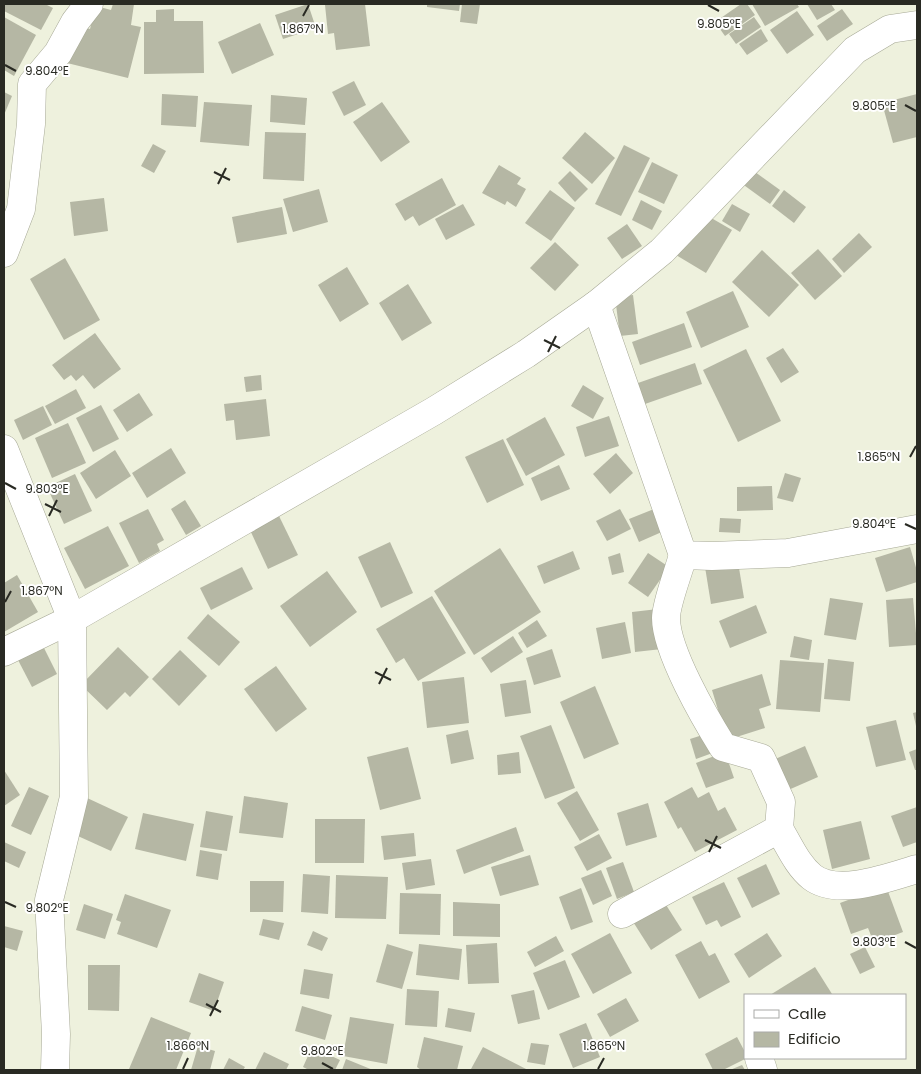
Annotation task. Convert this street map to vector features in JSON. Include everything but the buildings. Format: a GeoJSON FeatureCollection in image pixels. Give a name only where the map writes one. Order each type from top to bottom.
{"type":"FeatureCollection","features":[{"type":"Feature","properties":{"kind":"street"},"geometry":{"type":"LineString","coordinates":[[4,253],[20,209],[31,124],[32,84],[58,53],[75,22],[89,4]]}},
{"type":"Feature","properties":{"kind":"street"},"geometry":{"type":"LineString","coordinates":[[4,652],[72,620],[434,411],[526,354],[596,305],[662,251],[855,50],[890,29],[917,25]]}},
{"type":"Feature","properties":{"kind":"street"},"geometry":{"type":"LineString","coordinates":[[596,305],[683,555],[666,617],[672,647],[706,720],[723,747],[761,758],[781,802],[779,829],[801,866],[813,878],[829,883],[854,886],[917,869]]}},
{"type":"Feature","properties":{"kind":"street"},"geometry":{"type":"LineString","coordinates":[[4,449],[72,620],[74,798],[48,900],[56,1034],[55,1070]]}},
{"type":"Feature","properties":{"kind":"street"},"geometry":{"type":"LineString","coordinates":[[683,555],[712,556],[788,553],[917,529]]}},
{"type":"Feature","properties":{"kind":"street"},"geometry":{"type":"LineString","coordinates":[[622,914],[779,829]]}}]}
